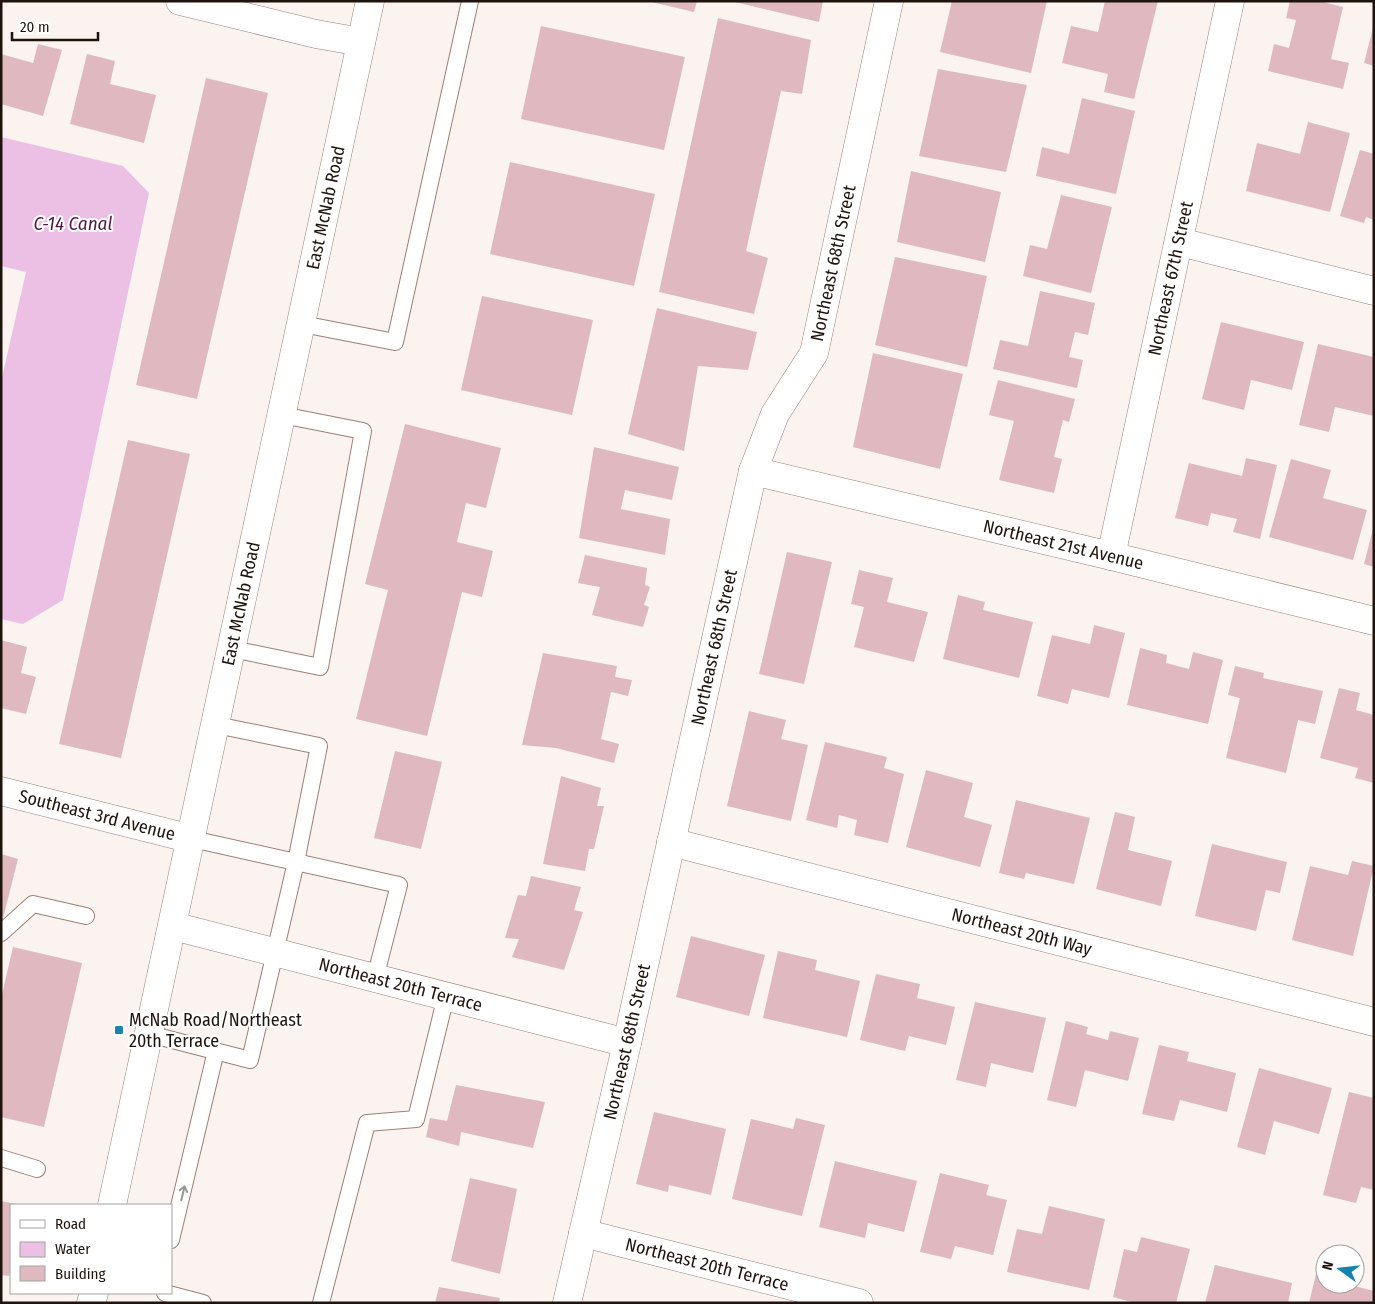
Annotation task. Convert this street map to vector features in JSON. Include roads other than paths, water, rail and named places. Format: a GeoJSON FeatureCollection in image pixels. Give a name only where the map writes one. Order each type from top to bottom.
{"type":"FeatureCollection","features":[{"type":"Feature","properties":{"kind":"street"},"geometry":{"type":"LineString","coordinates":[[180,1],[316,34],[361,42]]}},
{"type":"Feature","properties":{"kind":"street","name":"East McNab Road"},"geometry":{"type":"LineString","coordinates":[[112,1204],[192,839],[370,1]]}},
{"type":"Feature","properties":{"kind":"street","name":"Northeast 68th Street"},"geometry":{"type":"LineString","coordinates":[[567,1303],[627,1043],[753,471],[775,414],[814,353],[889,1]]}},
{"type":"Feature","properties":{"kind":"street","name":"Northeast 67th Street"},"geometry":{"type":"LineString","coordinates":[[1111,556],[1180,242],[1230,1]]}},
{"type":"Feature","properties":{"kind":"street"},"geometry":{"type":"LineString","coordinates":[[1180,242],[1374,291]]}},
{"type":"Feature","properties":{"kind":"street","name":"Northeast 21st Avenue"},"geometry":{"type":"LineString","coordinates":[[753,471],[1374,621]]}},
{"type":"Feature","properties":{"kind":"street","name":"Southeast 3rd Avenue"},"geometry":{"type":"LineString","coordinates":[[1,791],[192,839]]}},
{"type":"Feature","properties":{"kind":"street","name":"Northeast 20th Way"},"geometry":{"type":"LineString","coordinates":[[671,842],[1374,1022]]}},
{"type":"Feature","properties":{"kind":"street","name":"Northeast 20th Terrace"},"geometry":{"type":"LineString","coordinates":[[173,926],[627,1043]]}},
{"type":"Feature","properties":{"kind":"street","name":"Northeast 20th Terrace"},"geometry":{"type":"LineString","coordinates":[[583,1233],[859,1303]]}},
{"type":"Feature","properties":{"kind":"lane"},"geometry":{"type":"LineString","coordinates":[[302,324],[395,342],[470,1]]}},
{"type":"Feature","properties":{"kind":"lane"},"geometry":{"type":"LineString","coordinates":[[232,649],[320,667],[363,430],[282,415]]}},
{"type":"Feature","properties":{"kind":"lane"},"geometry":{"type":"LineString","coordinates":[[149,1034],[250,1060],[296,862],[319,746],[216,725]]}},
{"type":"Feature","properties":{"kind":"lane"},"geometry":{"type":"LineString","coordinates":[[192,839],[399,885],[376,978]]}},
{"type":"Feature","properties":{"kind":"lane"},"geometry":{"type":"LineString","coordinates":[[1,933],[33,904],[86,916]]}},
{"type":"Feature","properties":{"kind":"lane"},"geometry":{"type":"LineString","coordinates":[[321,1303],[366,1123],[416,1119],[446,996]]}},
{"type":"Feature","properties":{"kind":"lane"},"geometry":{"type":"LineString","coordinates":[[172,1236],[216,1051]]}},
{"type":"Feature","properties":{"kind":"lane"},"geometry":{"type":"LineString","coordinates":[[1,1158],[11,1163],[37,1168]]}},
{"type":"Feature","properties":{"kind":"lane"},"geometry":{"type":"LineString","coordinates":[[169,1294],[203,1303]]}},
{"type":"Feature","properties":{"kind":"water","name":"C-14 Canal"},"geometry":{"type":"Polygon","coordinates":[[[1,137],[123,166],[149,193],[63,600],[23,624],[1,619],[1,382],[26,272],[1,266],[1,137]]]}},
{"type":"Feature","properties":{"kind":"place","name":"McNab Road/Northeast 20th Terrace"},"geometry":{"type":"Point","coordinates":[119,1030]}}]}
